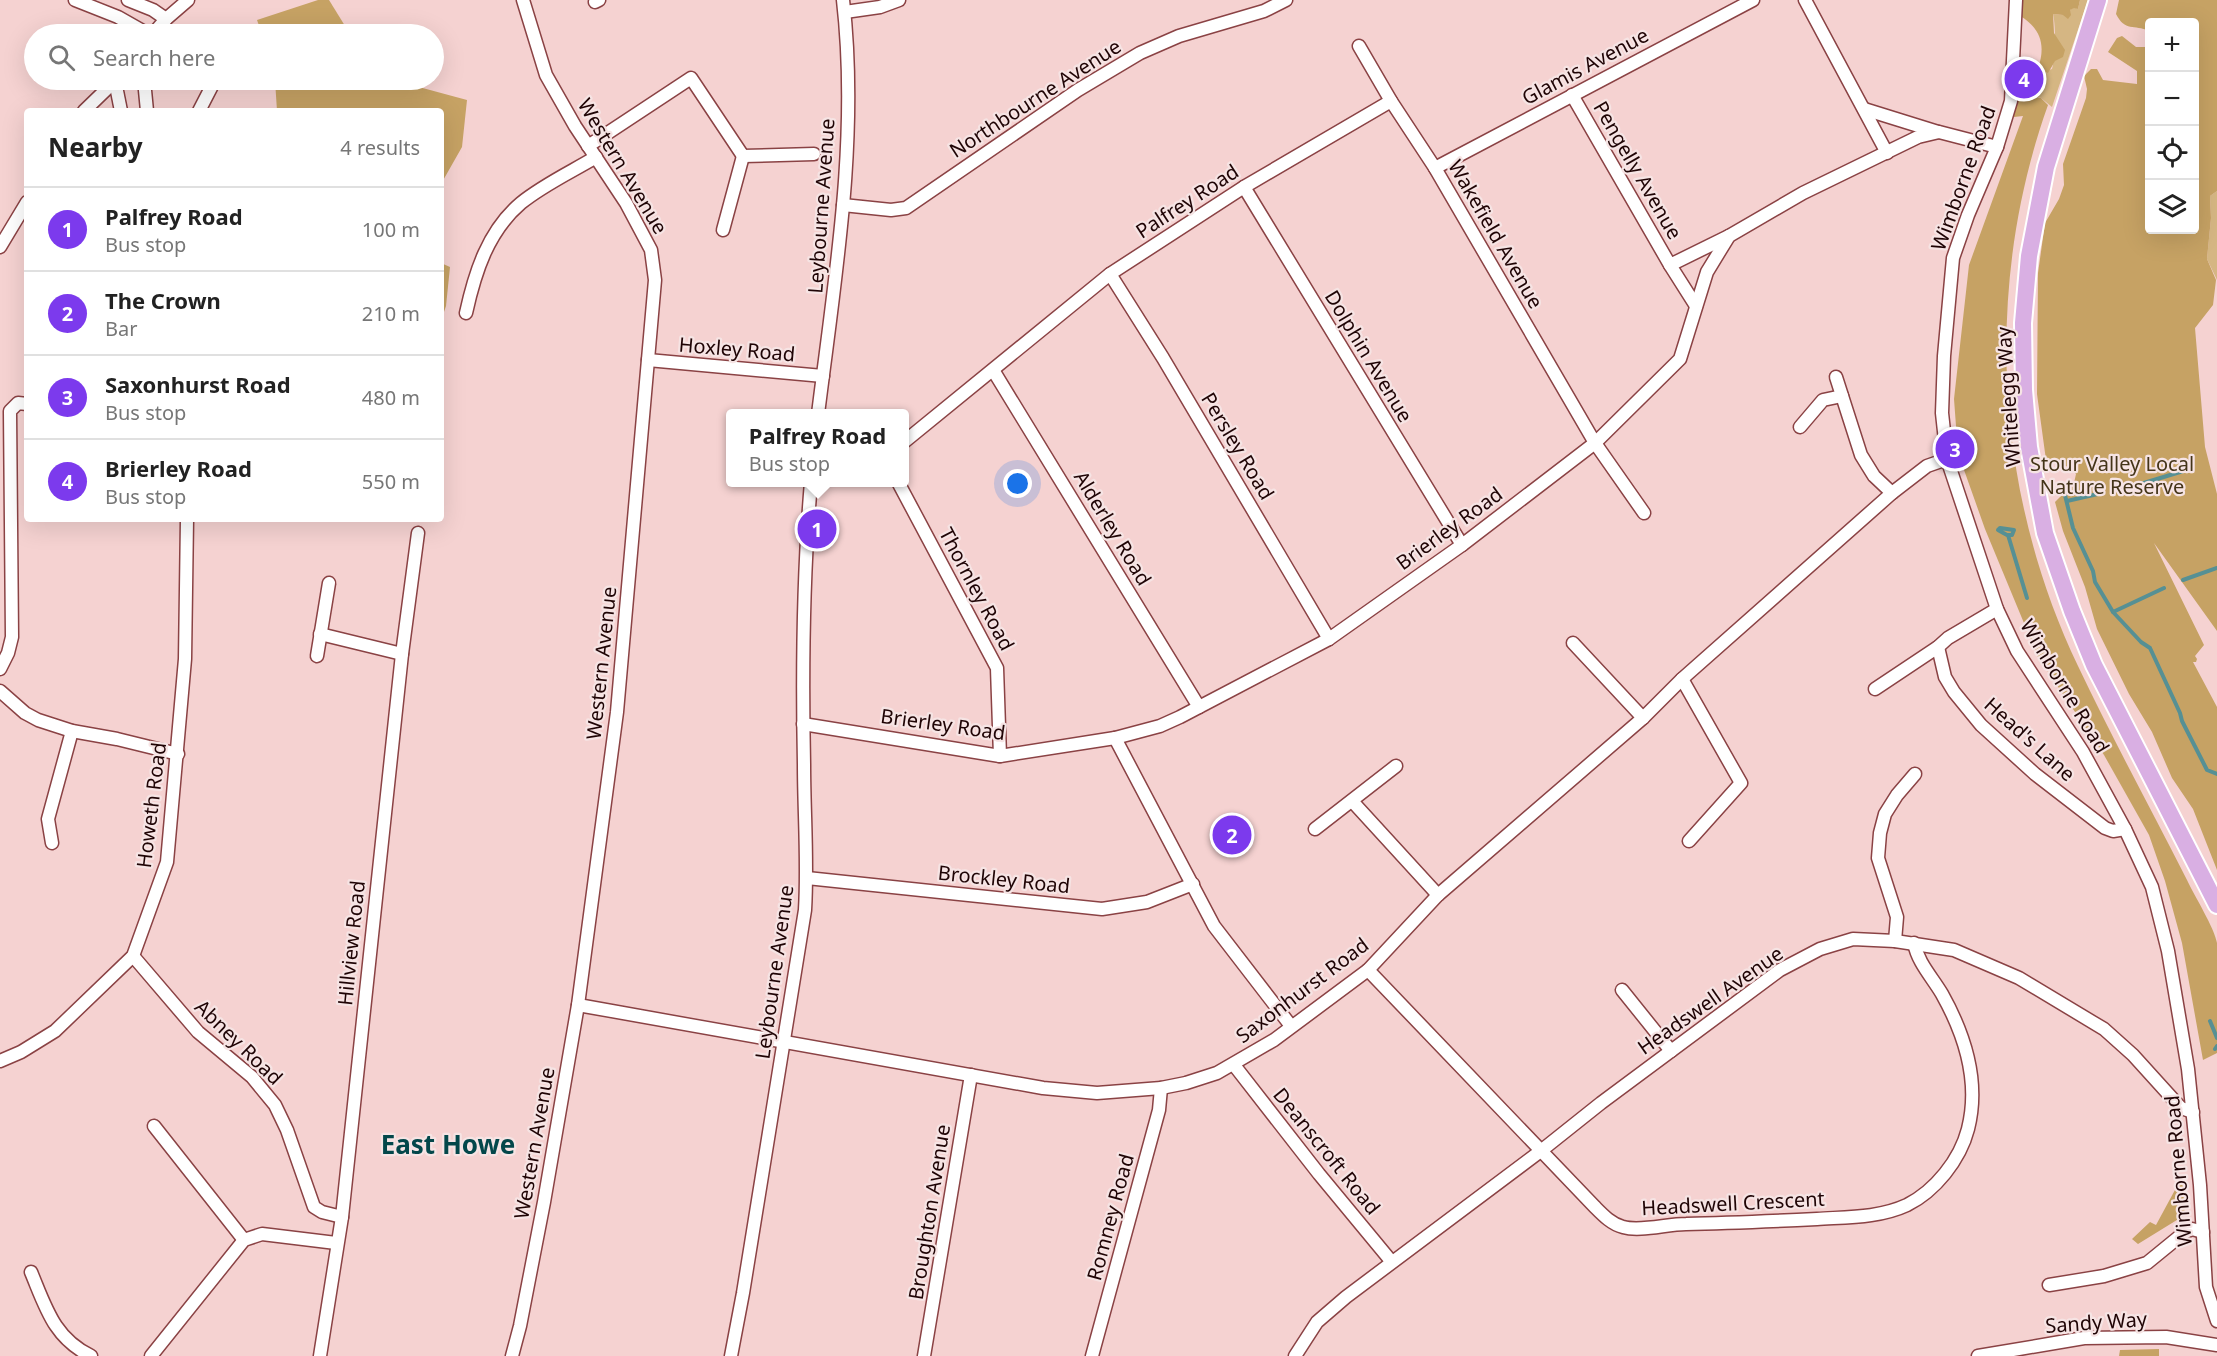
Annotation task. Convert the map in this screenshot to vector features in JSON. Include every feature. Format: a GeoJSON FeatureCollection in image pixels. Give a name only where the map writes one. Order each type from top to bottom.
{"type":"FeatureCollection","features":[{"type":"Feature","properties":{"kind":"main road","name":"Whitelegg Way"},"geometry":{"type":"LineString","coordinates":[[2098,0],[2046,167],[2029,256],[2023,323],[2024,390],[2029,447],[2045,532],[2072,611],[2094,665],[2217,905]]}},
{"type":"Feature","properties":{"kind":"street"},"geometry":{"type":"LineString","coordinates":[[75,0],[130,24]]}},
{"type":"Feature","properties":{"kind":"street"},"geometry":{"type":"LineString","coordinates":[[128,0],[153,10],[166,19]]}},
{"type":"Feature","properties":{"kind":"street"},"geometry":{"type":"LineString","coordinates":[[162,24],[188,0]]}},
{"type":"Feature","properties":{"kind":"street","name":"Western Avenue"},"geometry":{"type":"LineString","coordinates":[[512,1356],[544,1202],[578,1005],[617,712],[655,280],[651,250],[626,203],[588,146],[546,75],[523,0]]}},
{"type":"Feature","properties":{"kind":"street"},"geometry":{"type":"LineString","coordinates":[[844,6],[880,7],[899,0]]}},
{"type":"Feature","properties":{"kind":"street","name":"Northbourne Avenue"},"geometry":{"type":"LineString","coordinates":[[843,205],[900,210],[1070,95],[1140,53],[1179,36],[1264,11],[1286,0]]}},
{"type":"Feature","properties":{"kind":"street","name":"Glamis Avenue"},"geometry":{"type":"LineString","coordinates":[[1435,168],[1753,0]]}},
{"type":"Feature","properties":{"kind":"street"},"geometry":{"type":"LineString","coordinates":[[1804,0],[1887,153]]}},
{"type":"Feature","properties":{"kind":"street","name":"Wimborne Road"},"geometry":{"type":"LineString","coordinates":[[2016,0],[2011,101],[1997,147],[1968,215],[1953,258],[1942,390],[1947,459],[1997,609],[2016,651],[2083,752],[2125,829],[2152,887],[2168,951],[2188,1069],[2206,1287],[2217,1321]]}},
{"type":"Feature","properties":{"kind":"street","name":"Leybourne Avenue"},"geometry":{"type":"LineString","coordinates":[[819,409],[835,295],[843,205],[847,101],[844,6]]}},
{"type":"Feature","properties":{"kind":"street","name":"Wakefield Avenue"},"geometry":{"type":"LineString","coordinates":[[1359,46],[1391,101],[1435,168],[1595,443],[1644,513]]}},
{"type":"Feature","properties":{"kind":"street"},"geometry":{"type":"LineString","coordinates":[[588,146],[692,78],[743,156],[723,230]]}},
{"type":"Feature","properties":{"kind":"street"},"geometry":{"type":"LineString","coordinates":[[87,108],[105,90]]}},
{"type":"Feature","properties":{"kind":"street"},"geometry":{"type":"LineString","coordinates":[[117,90],[120,108]]}},
{"type":"Feature","properties":{"kind":"street"},"geometry":{"type":"LineString","coordinates":[[145,90],[147,108]]}},
{"type":"Feature","properties":{"kind":"street"},"geometry":{"type":"LineString","coordinates":[[201,108],[210,90]]}},
{"type":"Feature","properties":{"kind":"street","name":"Pengelly Avenue"},"geometry":{"type":"LineString","coordinates":[[1572,95],[1696,306]]}},
{"type":"Feature","properties":{"kind":"street","name":"Palfrey Road"},"geometry":{"type":"LineString","coordinates":[[909,438],[1110,274],[1244,187],[1391,101]]}},
{"type":"Feature","properties":{"kind":"street"},"geometry":{"type":"LineString","coordinates":[[1864,109],[1997,147]]}},
{"type":"Feature","properties":{"kind":"street","name":"Brierley Road"},"geometry":{"type":"LineString","coordinates":[[803,724],[1000,756],[1115,738],[1160,726],[1199,707],[1329,639],[1462,544],[1595,443],[1680,359],[1707,272],[1729,236],[1803,193],[1918,137],[1940,132]]}},
{"type":"Feature","properties":{"kind":"street"},"geometry":{"type":"LineString","coordinates":[[743,156],[814,154]]}},
{"type":"Feature","properties":{"kind":"street"},"geometry":{"type":"LineString","coordinates":[[466,313],[473,281],[487,247],[513,211],[534,194],[596,158]]}},
{"type":"Feature","properties":{"kind":"street","name":"Dolphin Avenue"},"geometry":{"type":"LineString","coordinates":[[1244,187],[1462,544]]}},
{"type":"Feature","properties":{"kind":"street"},"geometry":{"type":"LineString","coordinates":[[0,247],[24,207]]}},
{"type":"Feature","properties":{"kind":"street","name":"Pengelly Avenue"},"geometry":{"type":"LineString","coordinates":[[1670,265],[1729,236]]}},
{"type":"Feature","properties":{"kind":"street","name":"Persley Road"},"geometry":{"type":"LineString","coordinates":[[1110,274],[1163,358],[1329,639]]}},
{"type":"Feature","properties":{"kind":"street","name":"Hoxley Road"},"geometry":{"type":"LineString","coordinates":[[648,360],[823,376]]}},
{"type":"Feature","properties":{"kind":"street","name":"Alderley Road"},"geometry":{"type":"LineString","coordinates":[[993,370],[1199,707]]}},
{"type":"Feature","properties":{"kind":"street"},"geometry":{"type":"LineString","coordinates":[[1836,377],[1861,455],[1874,476],[1892,493]]}},
{"type":"Feature","properties":{"kind":"street"},"geometry":{"type":"LineString","coordinates":[[1800,427],[1823,399],[1842,396]]}},
{"type":"Feature","properties":{"kind":"street"},"geometry":{"type":"LineString","coordinates":[[0,669],[9,653],[12,638],[10,411],[18,403],[24,404]]}},
{"type":"Feature","properties":{"kind":"street","name":"Saxonhurst Road"},"geometry":{"type":"LineString","coordinates":[[578,1005],[1043,1088],[1086,1092],[1161,1088],[1200,1079],[1234,1065],[1274,1040],[1368,970],[1438,895],[1643,718],[1682,679],[1892,493],[1927,466],[1947,459]]}},
{"type":"Feature","properties":{"kind":"street","name":"Leybourne Avenue"},"geometry":{"type":"LineString","coordinates":[[731,1356],[803,935],[807,878],[803,724],[804,593],[811,487]]}},
{"type":"Feature","properties":{"kind":"street","name":"Thornley Road"},"geometry":{"type":"LineString","coordinates":[[900,487],[997,668],[1000,756]]}},
{"type":"Feature","properties":{"kind":"street","name":"Howeth Road"},"geometry":{"type":"LineString","coordinates":[[0,1061],[21,1052],[55,1031],[133,956],[167,862],[185,659],[188,522]]}},
{"type":"Feature","properties":{"kind":"street","name":"Hillview Road"},"geometry":{"type":"LineString","coordinates":[[320,1356],[342,1217],[402,654],[418,533]]}},
{"type":"Feature","properties":{"kind":"street"},"geometry":{"type":"LineString","coordinates":[[317,656],[329,583]]}},
{"type":"Feature","properties":{"kind":"street"},"geometry":{"type":"LineString","coordinates":[[1875,689],[1948,638],[1997,609]]}},
{"type":"Feature","properties":{"kind":"street"},"geometry":{"type":"LineString","coordinates":[[320,634],[402,654]]}},
{"type":"Feature","properties":{"kind":"street"},"geometry":{"type":"LineString","coordinates":[[1573,643],[1643,718]]}},
{"type":"Feature","properties":{"kind":"street","name":"Head's Lane"},"geometry":{"type":"LineString","coordinates":[[1938,647],[1945,677],[1954,692],[1982,725],[2035,774],[2105,828],[2113,831],[2125,829]]}},
{"type":"Feature","properties":{"kind":"street"},"geometry":{"type":"LineString","coordinates":[[1682,679],[1741,783],[1689,841]]}},
{"type":"Feature","properties":{"kind":"street"},"geometry":{"type":"LineString","coordinates":[[0,691],[25,713],[38,720],[178,754]]}},
{"type":"Feature","properties":{"kind":"street"},"geometry":{"type":"LineString","coordinates":[[52,843],[48,819],[72,730]]}},
{"type":"Feature","properties":{"kind":"street"},"geometry":{"type":"LineString","coordinates":[[1115,738],[1214,926],[1292,1026]]}},
{"type":"Feature","properties":{"kind":"street"},"geometry":{"type":"LineString","coordinates":[[1315,828],[1396,766]]}},
{"type":"Feature","properties":{"kind":"street"},"geometry":{"type":"LineString","coordinates":[[1896,941],[1897,917],[1878,858],[1880,833],[1885,813],[1915,774]]}},
{"type":"Feature","properties":{"kind":"street"},"geometry":{"type":"LineString","coordinates":[[1352,801],[1438,895]]}},
{"type":"Feature","properties":{"kind":"street","name":"Brockley Road"},"geometry":{"type":"LineString","coordinates":[[807,878],[1102,909],[1147,902],[1193,884]]}},
{"type":"Feature","properties":{"kind":"street","name":"Headswell Avenue"},"geometry":{"type":"LineString","coordinates":[[1295,1356],[1317,1322],[1391,1261],[1671,1051],[1780,970],[1820,949],[1853,939],[1896,941],[1944,948],[1970,956],[2019,978],[2117,1040],[2181,1108],[2193,1112]]}},
{"type":"Feature","properties":{"kind":"street","name":"Headswell Crescent"},"geometry":{"type":"LineString","coordinates":[[1368,970],[1602,1214],[1624,1228],[1858,1216],[1882,1213],[1908,1204],[1927,1191],[1952,1163],[1968,1129],[1971,1075],[1965,1046],[1942,995],[1917,954],[1914,943]]}},
{"type":"Feature","properties":{"kind":"street","name":"Abney Road"},"geometry":{"type":"LineString","coordinates":[[133,956],[198,1032],[264,1090],[275,1105],[287,1130],[314,1207],[322,1212],[342,1217]]}},
{"type":"Feature","properties":{"kind":"street"},"geometry":{"type":"LineString","coordinates":[[1622,990],[1671,1051]]}},
{"type":"Feature","properties":{"kind":"street","name":"Deanscroft Road"},"geometry":{"type":"LineString","coordinates":[[1234,1065],[1305,1157],[1391,1261]]}},
{"type":"Feature","properties":{"kind":"street","name":"Broughton Avenue"},"geometry":{"type":"LineString","coordinates":[[924,1356],[971,1074]]}},
{"type":"Feature","properties":{"kind":"street","name":"Romney Road"},"geometry":{"type":"LineString","coordinates":[[1092,1356],[1159,1110],[1161,1088]]}},
{"type":"Feature","properties":{"kind":"street"},"geometry":{"type":"LineString","coordinates":[[154,1126],[244,1240]]}},
{"type":"Feature","properties":{"kind":"street"},"geometry":{"type":"LineString","coordinates":[[2049,1285],[2104,1276],[2146,1263],[2185,1232],[2192,1229],[2203,1232]]}},
{"type":"Feature","properties":{"kind":"street"},"geometry":{"type":"LineString","coordinates":[[151,1356],[244,1240],[262,1234],[336,1244]]}},
{"type":"Feature","properties":{"kind":"street"},"geometry":{"type":"LineString","coordinates":[[31,1272],[50,1317],[59,1332],[92,1356]]}},
{"type":"Feature","properties":{"kind":"street","name":"Sandy Way"},"geometry":{"type":"LineString","coordinates":[[1978,1356],[2084,1338],[2166,1337],[2217,1345]]}},
{"type":"Feature","properties":{"kind":"shaded area"},"geometry":{"type":"Polygon","coordinates":[[[2080,0],[2088,0],[2052,107],[2035,96],[2036,69],[2042,72],[2052,69],[2055,42],[2053,14],[2063,15],[2074,7],[2078,9],[2080,0]]]}},
{"type":"Feature","properties":{"kind":"shaded area"},"geometry":{"type":"Polygon","coordinates":[[[2217,191],[2217,280],[2207,259],[2211,218],[2210,196],[2217,191]]]}},
{"type":"Feature","properties":{"kind":"green space"},"geometry":{"type":"Polygon","coordinates":[[[318,0],[329,0],[344,24],[258,24],[257,20],[318,0]]]}},
{"type":"Feature","properties":{"kind":"green space"},"geometry":{"type":"Polygon","coordinates":[[[2020,0],[2080,0],[2078,9],[2070,10],[2071,15],[2068,19],[2063,15],[2053,14],[2054,33],[2065,50],[2063,57],[2055,61],[2048,73],[2038,68],[2042,52],[2040,38],[2033,26],[2020,16],[2020,0]]]}},
{"type":"Feature","properties":{"kind":"green space","name":"Stour Valley Local Nature Reserve"},"geometry":{"type":"Polygon","coordinates":[[[2119,0],[2217,0],[2217,191],[2210,196],[2211,218],[2207,259],[2216,280],[2213,305],[2195,328],[2205,447],[2217,494],[2217,631],[2154,543],[2204,645],[2195,656],[2196,662],[2193,662],[2217,707],[2217,870],[2193,809],[2172,778],[2152,732],[2129,694],[2097,629],[2055,502],[2074,483],[2076,474],[2069,467],[2046,460],[2037,394],[2038,273],[2045,223],[2064,185],[2063,164],[2086,98],[2087,89],[2084,76],[2091,69],[2097,69],[2103,80],[2137,84],[2137,71],[2108,52],[2117,38],[2122,36],[2136,47],[2145,47],[2145,234],[2199,234],[2199,18],[2145,18],[2145,29],[2126,25],[2119,20],[2116,14],[2119,0]]]}},
{"type":"Feature","properties":{"kind":"green space"},"geometry":{"type":"Polygon","coordinates":[[[276,90],[430,90],[467,100],[462,147],[444,179],[444,108],[277,108],[276,90]]]}},
{"type":"Feature","properties":{"kind":"green space"},"geometry":{"type":"Polygon","coordinates":[[[2030,96],[2041,98],[2048,105],[2027,174],[2014,245],[2007,317],[2008,389],[2015,460],[2029,531],[2050,600],[2078,666],[2208,921],[2217,943],[2217,1053],[2203,1060],[2182,943],[2165,881],[2149,835],[2104,755],[2038,657],[1985,529],[1958,453],[1954,399],[1969,265],[2023,116],[2014,117],[2011,114],[2017,101],[2026,101],[2030,96]]]}},
{"type":"Feature","properties":{"kind":"green space"},"geometry":{"type":"Polygon","coordinates":[[[444,264],[450,267],[444,312],[444,264]]]}},
{"type":"Feature","properties":{"kind":"green space"},"geometry":{"type":"Polygon","coordinates":[[[2182,1177],[2185,1215],[2138,1244],[2132,1239],[2150,1222],[2156,1225],[2182,1177]]]}},
{"type":"Feature","properties":{"kind":"green space"},"geometry":{"type":"Polygon","coordinates":[[[2159,1349],[2159,1356],[2119,1356],[2120,1350],[2159,1349]]]}},
{"type":"Feature","properties":{"kind":"waterway"},"geometry":{"type":"LineString","coordinates":[[2124,489],[2190,469],[2192,460]]}},
{"type":"Feature","properties":{"kind":"waterway"},"geometry":{"type":"LineString","coordinates":[[2062,483],[2073,528],[2093,571],[2095,582],[2113,612]]}},
{"type":"Feature","properties":{"kind":"waterway"},"geometry":{"type":"LineString","coordinates":[[2067,501],[2102,493]]}},
{"type":"Feature","properties":{"kind":"waterway"},"geometry":{"type":"LineString","coordinates":[[2007,535],[1998,530],[2000,528],[2014,530],[2012,535],[2008,535],[2027,598]]}},
{"type":"Feature","properties":{"kind":"waterway"},"geometry":{"type":"LineString","coordinates":[[2183,580],[2217,568]]}},
{"type":"Feature","properties":{"kind":"waterway"},"geometry":{"type":"LineString","coordinates":[[2164,588],[2113,612],[2141,642],[2150,648],[2182,721],[2207,770],[2217,774]]}},
{"type":"Feature","properties":{"kind":"waterway"},"geometry":{"type":"LineString","coordinates":[[2210,1021],[2217,1038]]}},
{"type":"Feature","properties":{"kind":"place","name":"Brierley Road"},"geometry":{"type":"Point","coordinates":[2024,79]}},
{"type":"Feature","properties":{"kind":"place","name":"Saxonhurst Road"},"geometry":{"type":"Point","coordinates":[1955,449]}},
{"type":"Feature","properties":{"kind":"place","name":"Palfrey Road"},"geometry":{"type":"Point","coordinates":[817,529]}},
{"type":"Feature","properties":{"kind":"place","name":"The Crown"},"geometry":{"type":"Point","coordinates":[1232,835]}},
{"type":"Feature","properties":{"kind":"district","name":"East Howe"},"geometry":{"type":"Point","coordinates":[448,1144]}}]}
